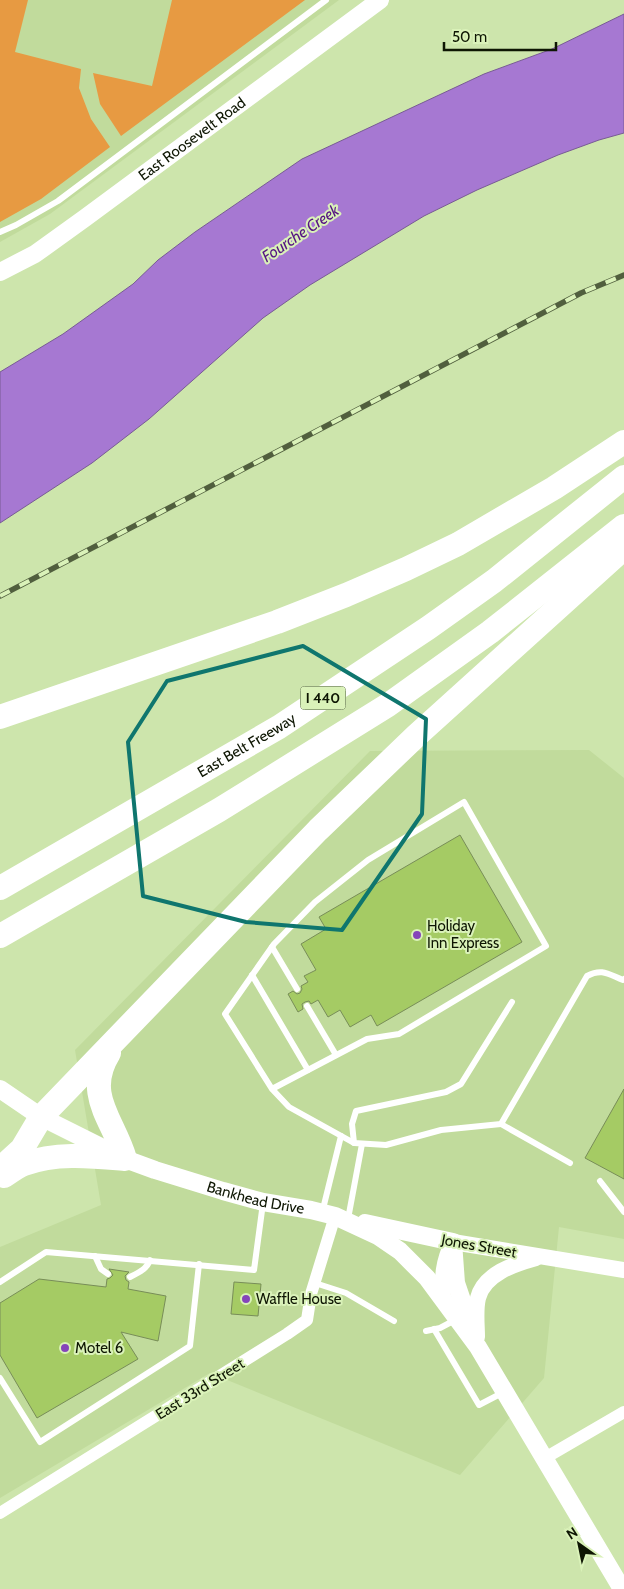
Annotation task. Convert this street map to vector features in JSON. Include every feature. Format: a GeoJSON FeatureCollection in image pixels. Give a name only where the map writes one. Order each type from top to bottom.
{"type":"FeatureCollection","features":[{"type":"Feature","properties":{"kind":"highway"},"geometry":{"type":"LineString","coordinates":[[0,717],[277,622],[406,569],[458,544],[530,502],[624,442]]}},
{"type":"Feature","properties":{"kind":"highway","name":"East Belt Freeway"},"geometry":{"type":"LineString","coordinates":[[0,888],[279,727],[428,628],[494,581],[624,477]]}},
{"type":"Feature","properties":{"kind":"highway","name":"I 440"},"geometry":{"type":"LineString","coordinates":[[0,936],[219,810],[388,705],[490,632],[624,526]]}},
{"type":"Feature","properties":{"kind":"highway"},"geometry":{"type":"LineString","coordinates":[[0,1169],[22,1149],[41,1117],[318,830],[416,736],[624,548]]}},
{"type":"Feature","properties":{"kind":"highway"},"geometry":{"type":"LineString","coordinates":[[0,1178],[23,1165],[55,1157],[76,1156],[125,1159],[120,1143],[102,1107],[99,1092],[102,1064],[119,1037]]}},
{"type":"Feature","properties":{"kind":"main road","name":"East Roosevelt Road"},"geometry":{"type":"LineString","coordinates":[[0,272],[42,249],[380,0]]}},
{"type":"Feature","properties":{"kind":"main road","name":"Bankhead Drive"},"geometry":{"type":"LineString","coordinates":[[0,1089],[41,1117],[125,1159],[155,1170],[263,1202],[335,1216],[378,1236],[400,1251],[427,1278],[478,1347],[622,1589]]}},
{"type":"Feature","properties":{"kind":"main road","name":"Jones Street"},"geometry":{"type":"LineString","coordinates":[[335,1216],[453,1242]]}},
{"type":"Feature","properties":{"kind":"main road","name":"Bankhead Drive"},"geometry":{"type":"LineString","coordinates":[[453,1242],[456,1283],[478,1347]]}},
{"type":"Feature","properties":{"kind":"street","name":"East 33rd Street"},"geometry":{"type":"LineString","coordinates":[[0,1513],[307,1320],[315,1283],[335,1216]]}},
{"type":"Feature","properties":{"kind":"street","name":"Jones Street"},"geometry":{"type":"LineString","coordinates":[[453,1242],[624,1270]]}},
{"type":"Feature","properties":{"kind":"street"},"geometry":{"type":"LineString","coordinates":[[443,1299],[442,1278],[444,1266],[453,1242]]}},
{"type":"Feature","properties":{"kind":"street"},"geometry":{"type":"LineString","coordinates":[[478,1347],[476,1308],[482,1288],[488,1280],[508,1268],[539,1257]]}},
{"type":"Feature","properties":{"kind":"street"},"geometry":{"type":"LineString","coordinates":[[545,1458],[624,1412]]}},
{"type":"Feature","properties":{"kind":"lane"},"geometry":{"type":"LineString","coordinates":[[0,232],[58,201],[326,0]]}},
{"type":"Feature","properties":{"kind":"lane"},"geometry":{"type":"LineString","coordinates":[[272,1089],[367,1039],[399,1034],[546,946],[464,802],[368,860],[315,902],[272,948],[225,1014],[272,1089],[289,1107],[354,1143],[386,1145],[441,1130],[501,1124],[570,1163]]}},
{"type":"Feature","properties":{"kind":"lane"},"geometry":{"type":"LineString","coordinates":[[272,948],[297,989]]}},
{"type":"Feature","properties":{"kind":"lane"},"geometry":{"type":"LineString","coordinates":[[501,1124],[587,976],[596,971],[624,980]]}},
{"type":"Feature","properties":{"kind":"lane"},"geometry":{"type":"LineString","coordinates":[[252,975],[308,1070]]}},
{"type":"Feature","properties":{"kind":"lane"},"geometry":{"type":"LineString","coordinates":[[354,1143],[352,1124],[356,1111],[446,1092],[461,1084],[512,1002]]}},
{"type":"Feature","properties":{"kind":"lane"},"geometry":{"type":"LineString","coordinates":[[307,1006],[336,1055]]}},
{"type":"Feature","properties":{"kind":"lane"},"geometry":{"type":"LineString","coordinates":[[335,1216],[341,1136]]}},
{"type":"Feature","properties":{"kind":"lane"},"geometry":{"type":"LineString","coordinates":[[335,1216],[362,1144]]}},
{"type":"Feature","properties":{"kind":"lane"},"geometry":{"type":"LineString","coordinates":[[600,1181],[624,1212]]}},
{"type":"Feature","properties":{"kind":"lane"},"geometry":{"type":"LineString","coordinates":[[0,1282],[46,1252],[254,1270],[263,1202]]}},
{"type":"Feature","properties":{"kind":"lane"},"geometry":{"type":"LineString","coordinates":[[95,1256],[101,1269],[108,1274]]}},
{"type":"Feature","properties":{"kind":"lane"},"geometry":{"type":"LineString","coordinates":[[130,1277],[141,1271],[148,1265],[150,1260]]}},
{"type":"Feature","properties":{"kind":"lane"},"geometry":{"type":"LineString","coordinates":[[0,1378],[40,1442],[190,1346],[199,1264]]}},
{"type":"Feature","properties":{"kind":"lane"},"geometry":{"type":"LineString","coordinates":[[315,1283],[346,1293],[394,1321]]}},
{"type":"Feature","properties":{"kind":"lane"},"geometry":{"type":"LineString","coordinates":[[426,1331],[440,1328],[457,1318]]}},
{"type":"Feature","properties":{"kind":"lane"},"geometry":{"type":"LineString","coordinates":[[434,1329],[479,1405],[504,1391]]}},
{"type":"Feature","properties":{"kind":"highlighted area"},"geometry":{"type":"Polygon","coordinates":[[[303,646],[426,719],[422,814],[342,930],[246,922],[143,896],[128,742],[167,681],[303,646]]]}},
{"type":"Feature","properties":{"kind":"shaded area"},"geometry":{"type":"Polygon","coordinates":[[[0,0],[339,0],[50,214],[0,242],[0,0]]]}},
{"type":"Feature","properties":{"kind":"shaded area"},"geometry":{"type":"Polygon","coordinates":[[[0,0],[28,0],[15,52],[81,69],[79,88],[91,119],[110,147],[41,199],[0,222],[0,0]]]}},
{"type":"Feature","properties":{"kind":"shaded area"},"geometry":{"type":"Polygon","coordinates":[[[172,0],[305,0],[121,136],[100,104],[93,73],[152,86],[172,0]]]}},
{"type":"Feature","properties":{"kind":"shaded area"},"geometry":{"type":"Polygon","coordinates":[[[589,750],[624,778],[624,1239],[559,1227],[544,1378],[460,1475],[210,1373],[0,1498],[0,1247],[101,1205],[75,1050],[370,751],[589,750]]]}},
{"type":"Feature","properties":{"kind":"water","name":"Fourche Creek"},"geometry":{"type":"Polygon","coordinates":[[[624,14],[624,133],[558,155],[477,190],[424,216],[310,285],[263,318],[149,419],[92,463],[0,523],[0,372],[63,334],[133,284],[158,260],[195,232],[302,159],[484,74],[552,49],[624,14]]]}},
{"type":"Feature","properties":{"kind":"building","name":"Holiday Inn Express"},"geometry":{"type":"Polygon","coordinates":[[[460,835],[522,942],[377,1026],[371,1015],[350,1027],[340,1010],[328,1017],[318,1000],[311,1004],[309,1001],[305,1002],[302,1004],[303,1009],[298,1012],[288,994],[293,991],[297,994],[300,993],[301,986],[308,982],[304,976],[316,970],[301,944],[326,929],[319,917],[460,835]]]}},
{"type":"Feature","properties":{"kind":"building"},"geometry":{"type":"Polygon","coordinates":[[[624,1089],[624,1179],[585,1158],[624,1089]]]}},
{"type":"Feature","properties":{"kind":"building","name":"Motel 6"},"geometry":{"type":"Polygon","coordinates":[[[109,1269],[129,1272],[125,1276],[129,1282],[128,1289],[166,1296],[158,1341],[121,1332],[138,1359],[37,1418],[0,1355],[0,1303],[39,1279],[106,1287],[107,1279],[113,1275],[109,1269]]]}},
{"type":"Feature","properties":{"kind":"building","name":"Waffle House"},"geometry":{"type":"Polygon","coordinates":[[[234,1282],[261,1284],[258,1316],[231,1314],[234,1282]]]}},
{"type":"Feature","properties":{"kind":"railway"},"geometry":{"type":"LineString","coordinates":[[0,596],[581,293],[624,275]]}},
{"type":"Feature","properties":{"kind":"place","name":"Holiday Inn Express"},"geometry":{"type":"Point","coordinates":[417,935]}},
{"type":"Feature","properties":{"kind":"place","name":"Waffle House"},"geometry":{"type":"Point","coordinates":[246,1299]}},
{"type":"Feature","properties":{"kind":"place","name":"Motel 6"},"geometry":{"type":"Point","coordinates":[65,1348]}}]}
